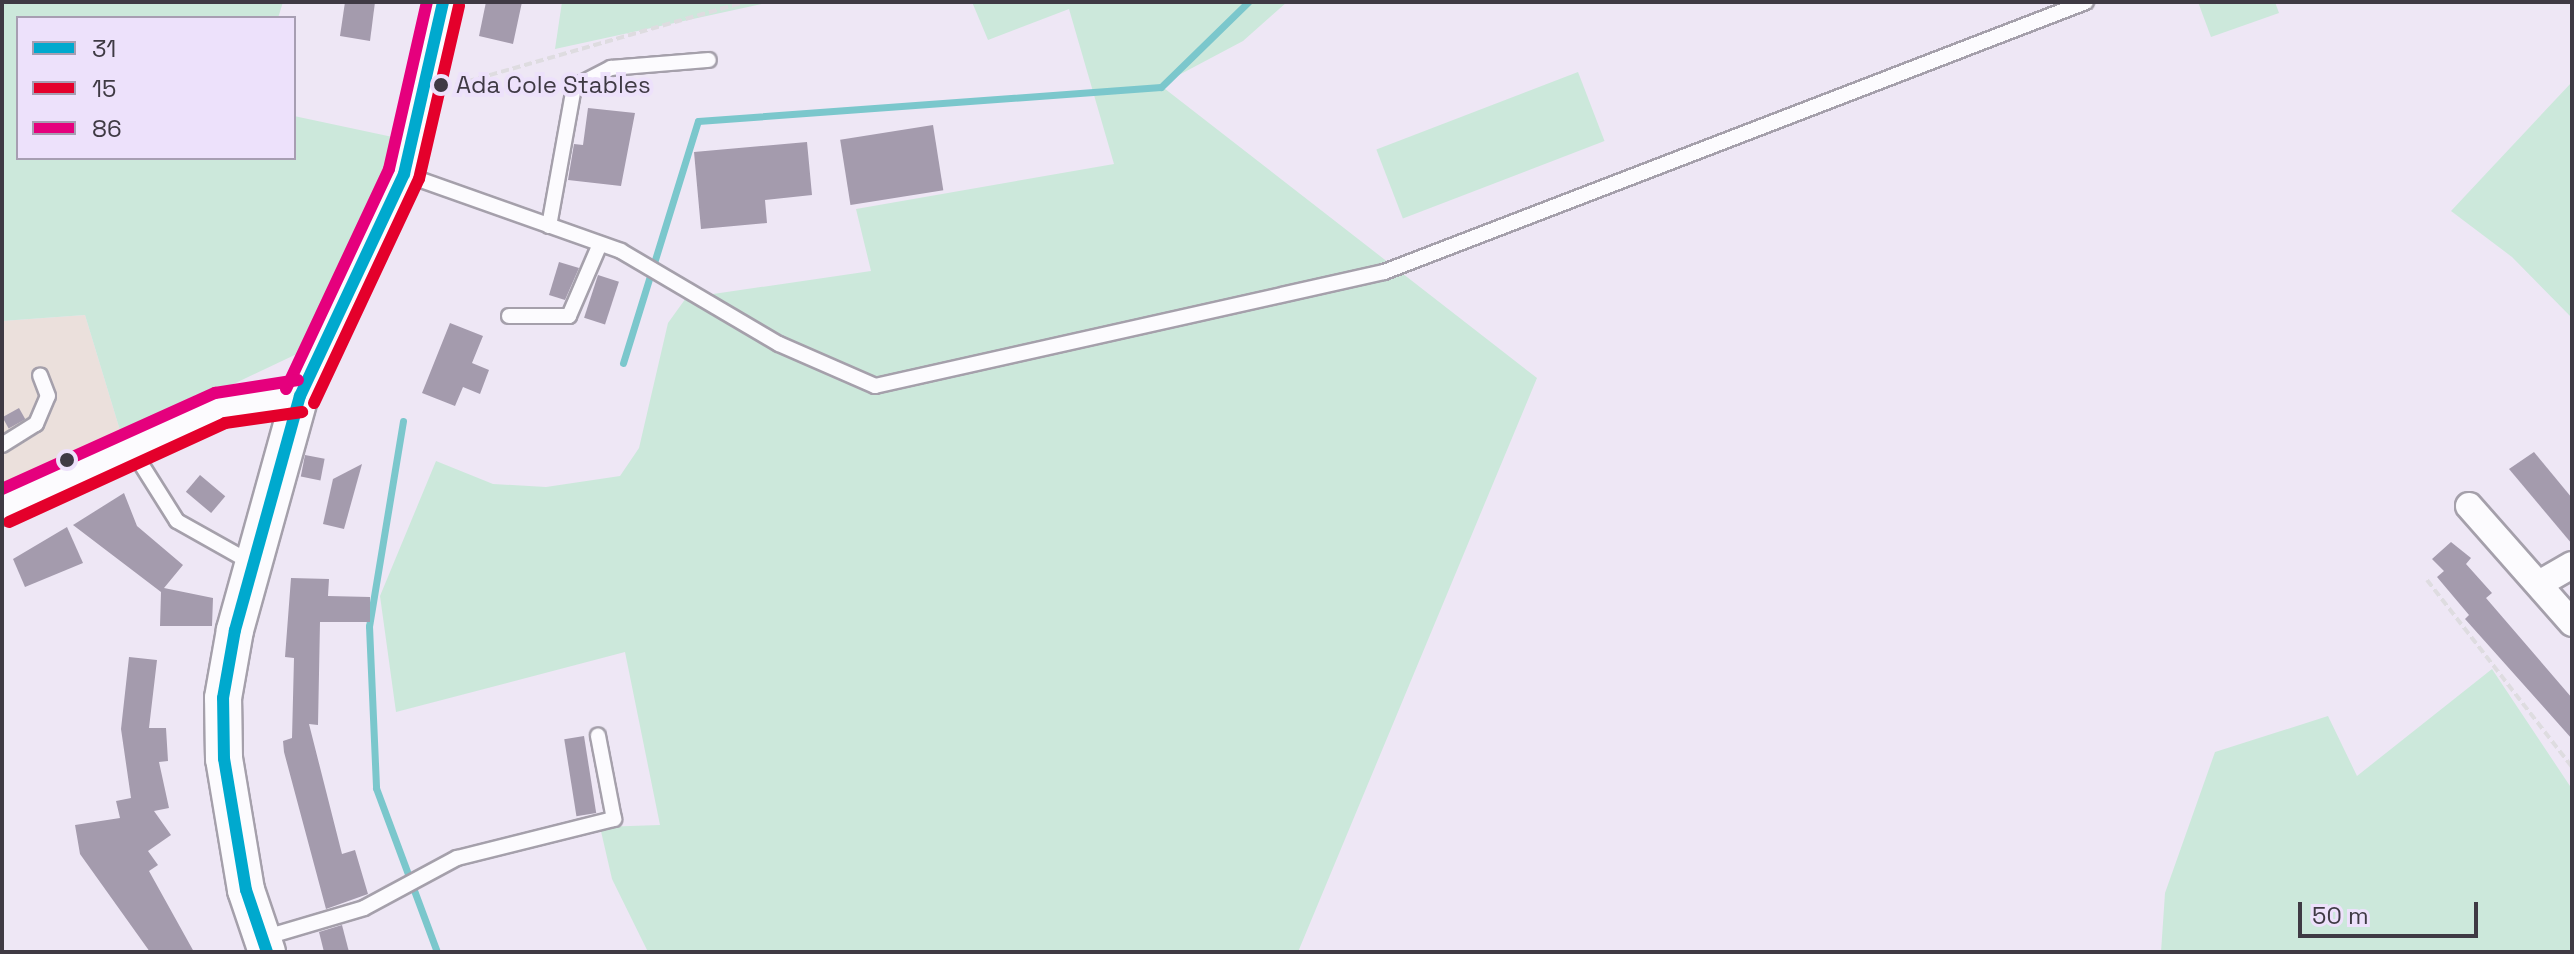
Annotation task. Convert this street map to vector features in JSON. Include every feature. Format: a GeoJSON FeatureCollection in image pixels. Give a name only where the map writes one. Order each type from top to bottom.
{"type":"FeatureCollection","features":[{"type":"Feature","properties":{"kind":"main road"},"geometry":{"type":"LineString","coordinates":[[264,945],[246,890],[224,759],[223,698],[250,562],[300,396],[404,174],[443,2]]}},
{"type":"Feature","properties":{"kind":"main road"},"geometry":{"type":"LineString","coordinates":[[2,507],[220,408],[300,396]]}},
{"type":"Feature","properties":{"kind":"street"},"geometry":{"type":"LineString","coordinates":[[2469,506],[2572,623]]}},
{"type":"Feature","properties":{"kind":"street"},"geometry":{"type":"LineString","coordinates":[[2539,584],[2572,565]]}},
{"type":"Feature","properties":{"kind":"lane"},"geometry":{"type":"LineString","coordinates":[[404,174],[600,244],[705,294],[779,344],[875,386],[1384,272],[2086,2]]}},
{"type":"Feature","properties":{"kind":"lane"},"geometry":{"type":"LineString","coordinates":[[549,226],[574,87],[611,68],[709,60]]}},
{"type":"Feature","properties":{"kind":"lane"},"geometry":{"type":"LineString","coordinates":[[509,316],[569,316],[600,244]]}},
{"type":"Feature","properties":{"kind":"lane"},"geometry":{"type":"LineString","coordinates":[[2,445],[36,424],[48,396],[40,375]]}},
{"type":"Feature","properties":{"kind":"lane"},"geometry":{"type":"LineString","coordinates":[[131,448],[177,521],[250,562]]}},
{"type":"Feature","properties":{"kind":"lane"},"geometry":{"type":"LineString","coordinates":[[264,945],[364,908],[417,873],[457,858],[614,819],[598,736]]}},
{"type":"Feature","properties":{"kind":"path"},"geometry":{"type":"LineString","coordinates":[[423,94],[745,2]]}},
{"type":"Feature","properties":{"kind":"path"},"geometry":{"type":"LineString","coordinates":[[2427,580],[2572,767]]}},
{"type":"Feature","properties":{"kind":"shaded area"},"geometry":{"type":"Polygon","coordinates":[[[85,315],[122,437],[2,488],[2,321],[85,315]]]}},
{"type":"Feature","properties":{"kind":"green space"},"geometry":{"type":"Polygon","coordinates":[[[2,2],[283,2],[279,16],[16,16],[16,160],[296,160],[296,116],[402,139],[301,352],[122,437],[85,315],[2,321],[2,2]]]}},
{"type":"Feature","properties":{"kind":"green space"},"geometry":{"type":"Polygon","coordinates":[[[562,2],[771,2],[555,49],[562,2]]]}},
{"type":"Feature","properties":{"kind":"green space"},"geometry":{"type":"Polygon","coordinates":[[[972,2],[1287,2],[1243,41],[1160,85],[1537,378],[1298,952],[648,952],[612,879],[600,827],[660,825],[625,652],[396,712],[380,596],[436,461],[493,484],[546,487],[620,476],[639,448],[668,323],[686,298],[871,271],[856,209],[1114,164],[1069,9],[988,40],[972,2]]]}},
{"type":"Feature","properties":{"kind":"green space"},"geometry":{"type":"Polygon","coordinates":[[[2198,2],[2275,2],[2279,13],[2211,37],[2198,2]]]}},
{"type":"Feature","properties":{"kind":"green space"},"geometry":{"type":"Polygon","coordinates":[[[1578,72],[1605,141],[1403,218],[1376,149],[1578,72]]]}},
{"type":"Feature","properties":{"kind":"green space"},"geometry":{"type":"Polygon","coordinates":[[[2572,82],[2572,318],[2512,257],[2451,211],[2572,82]]]}},
{"type":"Feature","properties":{"kind":"green space"},"geometry":{"type":"Polygon","coordinates":[[[2492,669],[2572,789],[2572,952],[2161,952],[2165,893],[2215,752],[2328,716],[2357,776],[2492,669]]]}},
{"type":"Feature","properties":{"kind":"building"},"geometry":{"type":"Polygon","coordinates":[[[345,2],[375,2],[370,41],[340,36],[345,2]]]}},
{"type":"Feature","properties":{"kind":"building"},"geometry":{"type":"Polygon","coordinates":[[[486,2],[522,2],[513,44],[479,36],[486,2]]]}},
{"type":"Feature","properties":{"kind":"building"},"geometry":{"type":"Polygon","coordinates":[[[588,108],[635,113],[621,186],[568,180],[574,144],[583,145],[588,108]]]}},
{"type":"Feature","properties":{"kind":"building"},"geometry":{"type":"Polygon","coordinates":[[[933,125],[943,190],[850,205],[840,140],[933,125]]]}},
{"type":"Feature","properties":{"kind":"building"},"geometry":{"type":"Polygon","coordinates":[[[807,142],[812,195],[765,200],[767,223],[701,229],[694,152],[807,142]]]}},
{"type":"Feature","properties":{"kind":"building"},"geometry":{"type":"Polygon","coordinates":[[[559,262],[579,268],[565,300],[549,295],[559,262]]]}},
{"type":"Feature","properties":{"kind":"building"},"geometry":{"type":"Polygon","coordinates":[[[598,275],[619,282],[605,325],[584,318],[598,275]]]}},
{"type":"Feature","properties":{"kind":"building"},"geometry":{"type":"Polygon","coordinates":[[[450,323],[483,336],[472,363],[489,370],[480,394],[463,387],[455,406],[422,393],[450,323]]]}},
{"type":"Feature","properties":{"kind":"building"},"geometry":{"type":"Polygon","coordinates":[[[19,408],[25,419],[9,429],[2,417],[19,408]]]}},
{"type":"Feature","properties":{"kind":"building"},"geometry":{"type":"Polygon","coordinates":[[[2534,452],[2572,498],[2572,544],[2509,469],[2534,452]]]}},
{"type":"Feature","properties":{"kind":"building"},"geometry":{"type":"Polygon","coordinates":[[[305,455],[325,459],[320,480],[301,477],[305,455]]]}},
{"type":"Feature","properties":{"kind":"building"},"geometry":{"type":"Polygon","coordinates":[[[362,464],[344,529],[323,524],[333,479],[362,464]]]}},
{"type":"Feature","properties":{"kind":"building"},"geometry":{"type":"Polygon","coordinates":[[[200,475],[225,496],[211,513],[186,492],[200,475]]]}},
{"type":"Feature","properties":{"kind":"building"},"geometry":{"type":"Polygon","coordinates":[[[124,493],[137,526],[183,565],[164,588],[213,598],[212,626],[160,626],[161,592],[73,525],[124,493]]]}},
{"type":"Feature","properties":{"kind":"building"},"geometry":{"type":"Polygon","coordinates":[[[67,527],[83,563],[25,587],[13,559],[67,527]]]}},
{"type":"Feature","properties":{"kind":"building"},"geometry":{"type":"Polygon","coordinates":[[[2451,542],[2471,558],[2466,564],[2492,593],[2486,598],[2572,698],[2572,739],[2465,619],[2469,615],[2437,577],[2444,571],[2432,559],[2451,542]]]}},
{"type":"Feature","properties":{"kind":"building"},"geometry":{"type":"Polygon","coordinates":[[[291,578],[329,579],[328,596],[370,597],[370,622],[320,622],[318,725],[309,724],[342,854],[355,850],[368,894],[326,909],[284,752],[283,741],[292,738],[294,658],[285,657],[291,578]]]}},
{"type":"Feature","properties":{"kind":"building"},"geometry":{"type":"Polygon","coordinates":[[[129,657],[157,660],[149,728],[166,728],[168,761],[159,762],[169,808],[154,811],[171,835],[148,851],[158,865],[149,871],[194,952],[150,952],[80,854],[75,825],[120,818],[116,801],[131,798],[121,729],[129,657]]]}},
{"type":"Feature","properties":{"kind":"building"},"geometry":{"type":"Polygon","coordinates":[[[584,736],[596,813],[576,816],[564,739],[584,736]]]}},
{"type":"Feature","properties":{"kind":"building"},"geometry":{"type":"Polygon","coordinates":[[[342,925],[349,952],[324,952],[319,932],[342,925]]]}},
{"type":"Feature","properties":{"kind":"waterway"},"geometry":{"type":"LineString","coordinates":[[623,363],[698,121],[1161,87],[1248,2]]}},
{"type":"Feature","properties":{"kind":"waterway"},"geometry":{"type":"LineString","coordinates":[[403,421],[369,626],[376,788],[437,952]]}},
{"type":"Feature","properties":{"kind":"transit line","name":"86"},"geometry":{"type":"LineString","coordinates":[[286,389],[389,169],[427,2]]}},
{"type":"Feature","properties":{"kind":"transit line","name":"31"},"geometry":{"type":"LineString","coordinates":[[267,952],[246,890],[224,759],[223,698],[235,630],[300,396],[404,174],[443,2]]}},
{"type":"Feature","properties":{"kind":"transit line","name":"15"},"geometry":{"type":"LineString","coordinates":[[314,403],[419,179],[459,6]]}},
{"type":"Feature","properties":{"kind":"transit line","name":"86"},"geometry":{"type":"LineString","coordinates":[[2,489],[215,393],[298,380]]}},
{"type":"Feature","properties":{"kind":"transit line","name":"15"},"geometry":{"type":"LineString","coordinates":[[9,522],[225,423],[302,412]]}},
{"type":"Feature","properties":{"kind":"place","name":"Ada Cole Stables"},"geometry":{"type":"Point","coordinates":[441,85]}}]}
